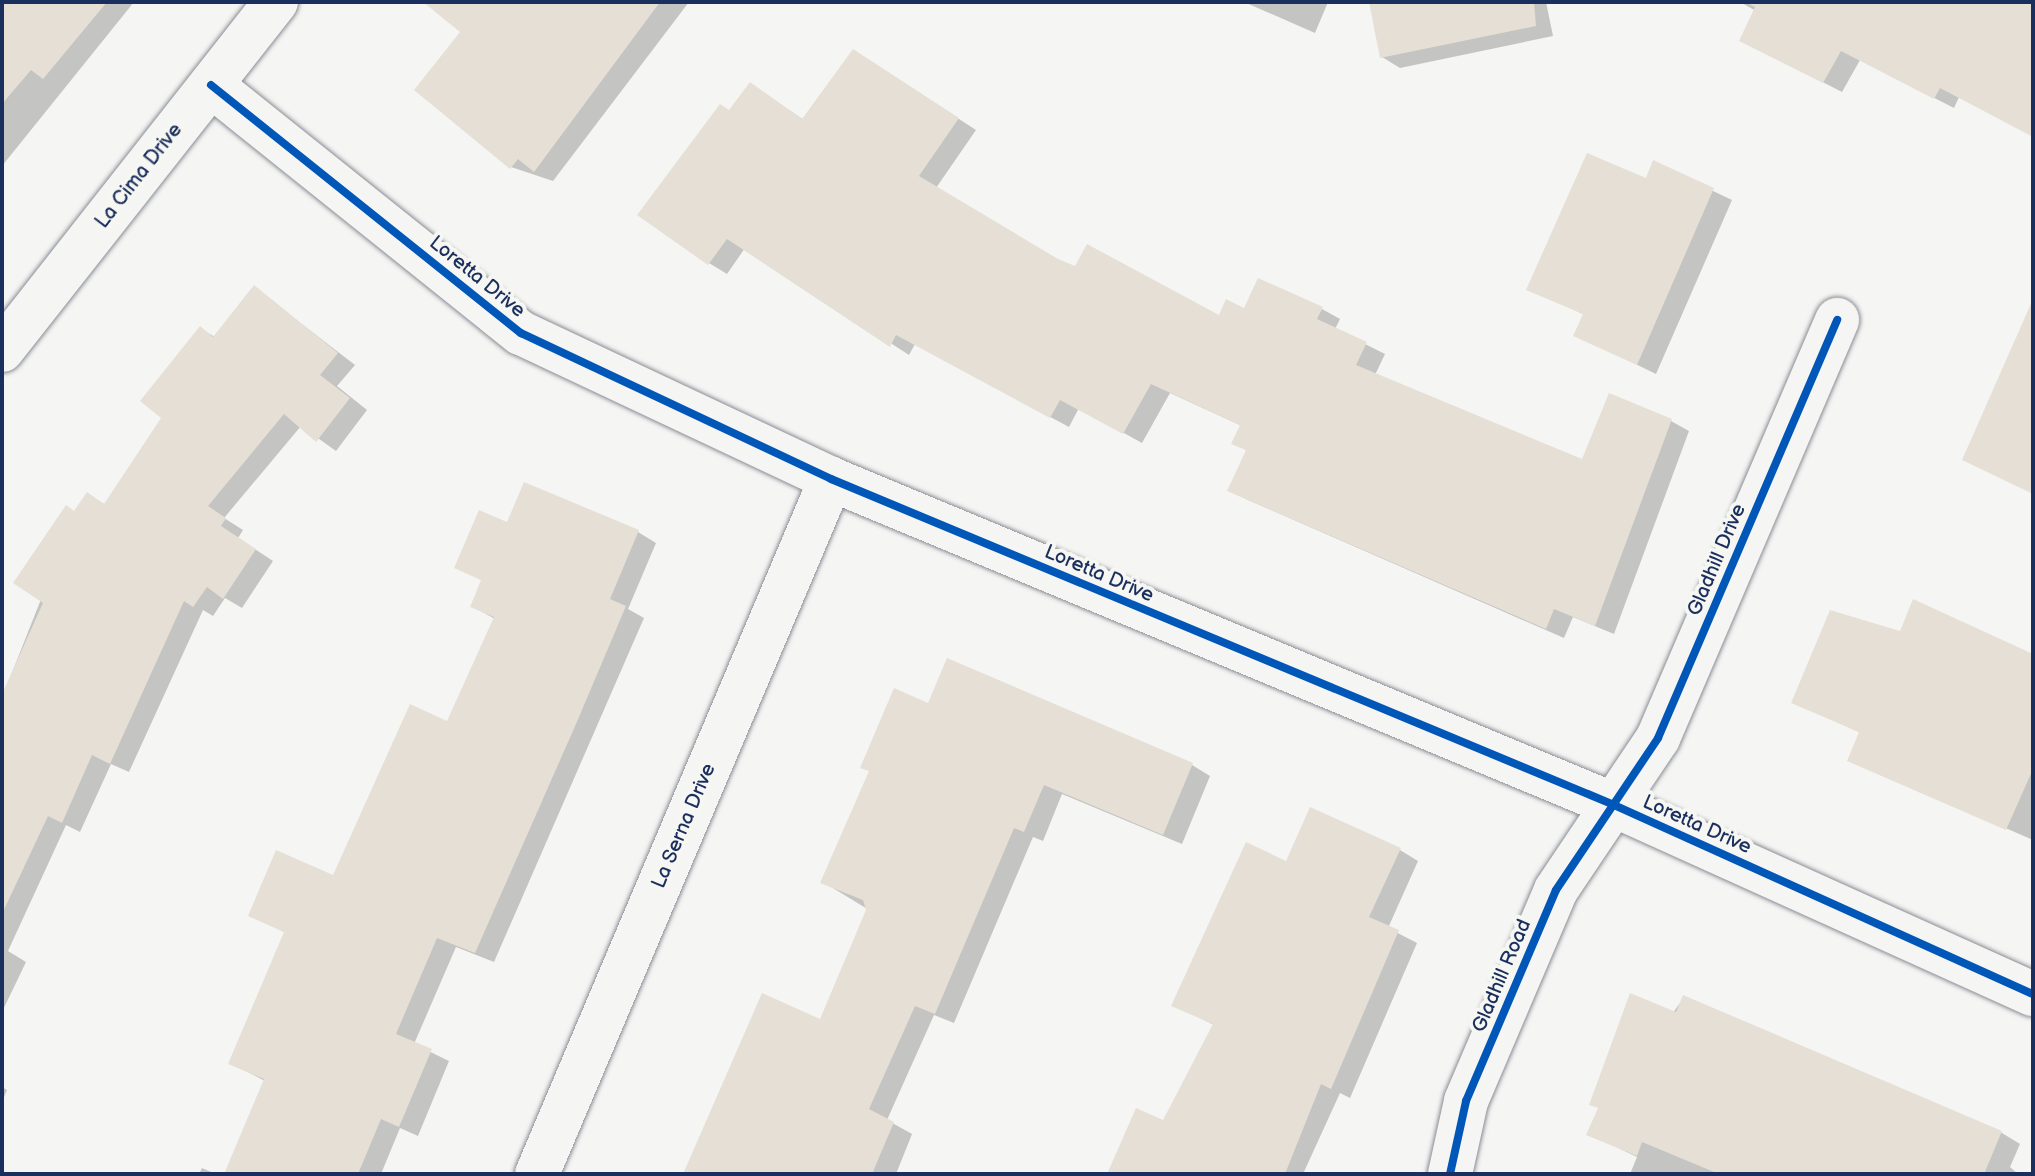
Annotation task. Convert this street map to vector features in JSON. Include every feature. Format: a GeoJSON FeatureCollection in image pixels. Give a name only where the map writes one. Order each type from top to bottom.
{"type":"FeatureCollection","features":[{"type":"Feature","properties":{"kind":"street","name":"La Cima Drive"},"geometry":{"type":"LineString","coordinates":[[2,350],[276,2]]}},
{"type":"Feature","properties":{"kind":"street","name":"Loretta Drive"},"geometry":{"type":"LineString","coordinates":[[211,85],[521,333],[831,479],[1614,805],[2033,994]]}},
{"type":"Feature","properties":{"kind":"street","name":"Gladhill Drive"},"geometry":{"type":"LineString","coordinates":[[1614,805],[1658,738],[1837,320]]}},
{"type":"Feature","properties":{"kind":"street","name":"La Serna Drive"},"geometry":{"type":"LineString","coordinates":[[537,1174],[831,479]]}},
{"type":"Feature","properties":{"kind":"street","name":"Gladhill Road"},"geometry":{"type":"LineString","coordinates":[[1450,1174],[1466,1101],[1556,890],[1614,805]]}},
{"type":"Feature","properties":{"kind":"building"},"geometry":{"type":"Polygon","coordinates":[[[2,2],[107,2],[43,79],[31,70],[2,104],[2,2]]]}},
{"type":"Feature","properties":{"kind":"building"},"geometry":{"type":"Polygon","coordinates":[[[423,2],[660,2],[534,172],[518,159],[510,169],[414,90],[460,32],[423,2]]]}},
{"type":"Feature","properties":{"kind":"building"},"geometry":{"type":"Polygon","coordinates":[[[1369,2],[1534,2],[1536,26],[1380,58],[1369,2]]]}},
{"type":"Feature","properties":{"kind":"building"},"geometry":{"type":"Polygon","coordinates":[[[1745,2],[2033,2],[2033,137],[1940,88],[1934,99],[1841,51],[1823,83],[1739,41],[1755,7],[1745,2]]]}},
{"type":"Feature","properties":{"kind":"building"},"geometry":{"type":"Polygon","coordinates":[[[853,49],[959,118],[919,176],[1058,259],[1075,266],[1087,244],[1219,315],[1226,299],[1244,308],[1258,278],[1323,307],[1317,319],[1367,342],[1356,365],[1582,459],[1609,393],[1672,419],[1595,626],[1554,609],[1546,629],[1227,491],[1246,450],[1231,444],[1240,425],[1151,384],[1123,434],[1060,400],[1050,418],[896,335],[890,347],[727,239],[708,265],[637,215],[720,104],[729,110],[750,82],[802,119],[853,49]]]}},
{"type":"Feature","properties":{"kind":"building"},"geometry":{"type":"Polygon","coordinates":[[[1587,153],[1646,178],[1653,160],[1714,188],[1637,365],[1573,336],[1583,314],[1526,290],[1587,153]]]}},
{"type":"Feature","properties":{"kind":"building"},"geometry":{"type":"Polygon","coordinates":[[[254,285],[338,353],[320,375],[350,398],[316,442],[284,414],[208,506],[226,518],[221,526],[256,549],[223,599],[207,587],[193,607],[184,601],[110,764],[92,755],[62,823],[48,816],[2,914],[2,694],[43,603],[13,583],[66,505],[74,511],[87,492],[104,504],[161,418],[140,401],[200,326],[213,337],[254,285]]]}},
{"type":"Feature","properties":{"kind":"building"},"geometry":{"type":"Polygon","coordinates":[[[2033,299],[2033,494],[1962,460],[2033,299]]]}},
{"type":"Feature","properties":{"kind":"building"},"geometry":{"type":"Polygon","coordinates":[[[524,482],[639,530],[610,599],[626,606],[576,724],[475,953],[437,938],[396,1034],[432,1049],[399,1127],[381,1119],[358,1174],[224,1174],[264,1079],[228,1064],[284,932],[248,916],[276,850],[333,875],[410,704],[447,721],[494,617],[470,607],[481,580],[454,568],[479,510],[507,522],[524,482]]]}},
{"type":"Feature","properties":{"kind":"building"},"geometry":{"type":"Polygon","coordinates":[[[1913,599],[2033,654],[2033,769],[2006,830],[1847,761],[1859,732],[1791,703],[1830,610],[1900,631],[1913,599]]]}},
{"type":"Feature","properties":{"kind":"building"},"geometry":{"type":"Polygon","coordinates":[[[947,658],[1193,763],[1163,835],[1044,785],[1024,832],[1014,828],[935,1014],[915,1006],[869,1109],[894,1122],[872,1174],[683,1174],[762,993],[820,1019],[866,910],[863,900],[820,883],[869,771],[860,768],[894,688],[928,703],[947,658]]]}},
{"type":"Feature","properties":{"kind":"building"},"geometry":{"type":"Polygon","coordinates":[[[1310,807],[1401,848],[1369,917],[1399,930],[1331,1089],[1321,1084],[1285,1174],[1107,1174],[1136,1108],[1163,1120],[1213,1024],[1171,1006],[1246,842],[1286,861],[1310,807]]]}},
{"type":"Feature","properties":{"kind":"building"},"geometry":{"type":"Polygon","coordinates":[[[1630,993],[1676,1012],[1683,995],[2002,1131],[1984,1174],[1719,1174],[1642,1142],[1637,1156],[1586,1135],[1598,1108],[1589,1105],[1630,993]]]}},
{"type":"Feature","properties":{"kind":"cycle path"},"geometry":{"type":"LineString","coordinates":[[211,85],[521,333],[831,479],[1614,805],[2033,994]]}},
{"type":"Feature","properties":{"kind":"cycle path"},"geometry":{"type":"LineString","coordinates":[[1450,1174],[1466,1101],[1556,890],[1658,738],[1837,320]]}}]}
